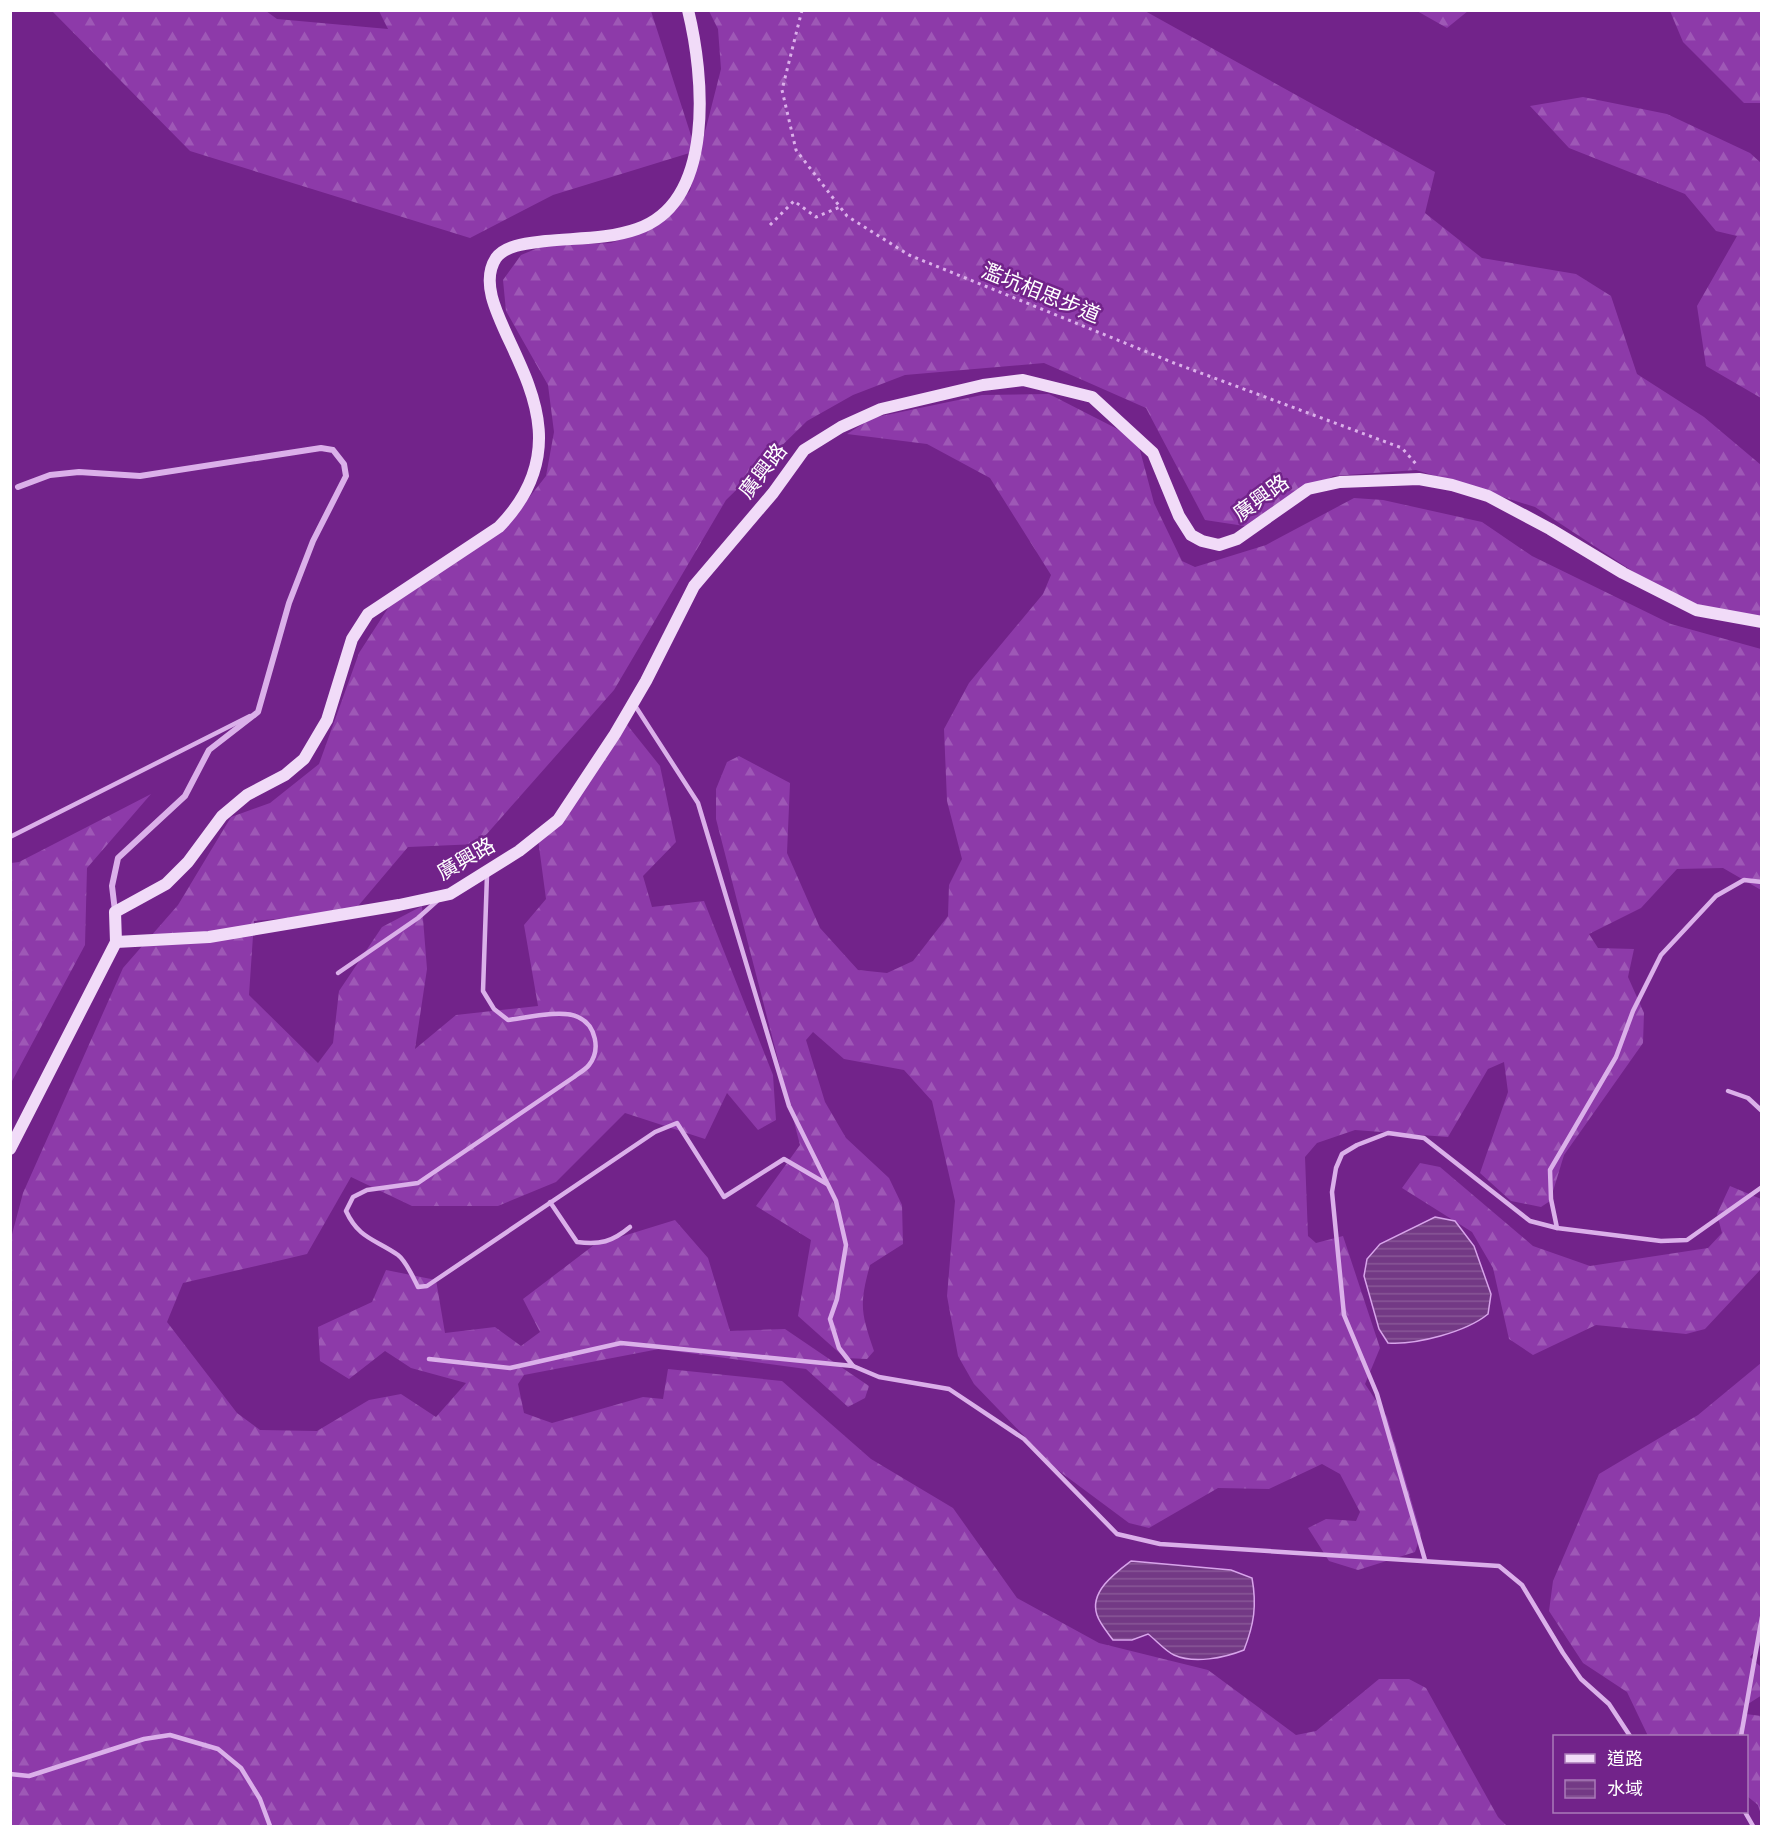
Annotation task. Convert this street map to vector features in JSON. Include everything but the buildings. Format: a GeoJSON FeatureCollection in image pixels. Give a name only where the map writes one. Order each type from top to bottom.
{"type":"FeatureCollection","features":[{"type":"Feature","properties":{"kind":"street"},"geometry":{"type":"LineString","coordinates":[[115,912],[166,884],[188,862],[222,816],[247,795],[285,775],[304,759],[327,720],[352,639],[369,614],[500,527],[514,512],[536,469],[539,434],[537,407],[525,372],[494,305],[489,275],[497,257],[519,245],[636,230],[657,219],[680,198],[693,168],[700,94],[697,49],[688,10]]}},
{"type":"Feature","properties":{"kind":"street","name":"廣興路"},"geometry":{"type":"LineString","coordinates":[[116,942],[209,938],[399,906],[444,895],[519,851],[558,820],[633,703],[694,586],[772,493],[804,450],[841,427],[881,409],[983,385],[1023,380],[1092,397],[1153,453],[1179,516],[1191,535],[1202,542],[1219,544],[1237,539],[1308,489],[1340,482],[1419,479],[1488,496],[1550,529],[1623,573],[1696,610],[1761,622]]}},
{"type":"Feature","properties":{"kind":"street"},"geometry":{"type":"LineString","coordinates":[[10,1149],[116,942],[112,886],[118,858],[185,796],[209,750],[258,712],[289,603],[313,541],[346,476],[344,464],[333,450],[321,448],[140,476],[79,472],[50,475],[18,487]]}},
{"type":"Feature","properties":{"kind":"lane"},"geometry":{"type":"LineString","coordinates":[[633,703],[698,804],[789,1106],[836,1201],[846,1245],[837,1299],[830,1319],[839,1348],[853,1366]]}},
{"type":"Feature","properties":{"kind":"lane"},"geometry":{"type":"LineString","coordinates":[[10,837],[258,712]]}},
{"type":"Feature","properties":{"kind":"lane"},"geometry":{"type":"LineString","coordinates":[[487,871],[483,991],[494,1009],[508,1020],[557,1014],[578,1017],[594,1032],[596,1048],[589,1065],[574,1077],[418,1183],[367,1190],[353,1197],[346,1211],[354,1227],[369,1239],[400,1256],[418,1287],[427,1286],[655,1132],[676,1123],[724,1197],[784,1159],[827,1184]]}},
{"type":"Feature","properties":{"kind":"lane"},"geometry":{"type":"LineString","coordinates":[[1557,1228],[1551,1199],[1550,1170],[1616,1057],[1633,1011],[1661,956],[1716,896],[1744,880],[1761,882]]}},
{"type":"Feature","properties":{"kind":"lane"},"geometry":{"type":"LineString","coordinates":[[338,973],[418,918],[444,895]]}},
{"type":"Feature","properties":{"kind":"lane"},"geometry":{"type":"LineString","coordinates":[[1728,1091],[1748,1098],[1761,1111]]}},
{"type":"Feature","properties":{"kind":"lane"},"geometry":{"type":"LineString","coordinates":[[1425,1560],[1377,1394],[1344,1315],[1332,1192],[1335,1168],[1342,1154],[1357,1145],[1388,1133],[1408,1133],[1424,1138],[1451,1156],[1530,1221],[1557,1228],[1661,1241],[1687,1240],[1761,1186]]}},
{"type":"Feature","properties":{"kind":"lane"},"geometry":{"type":"LineString","coordinates":[[550,1202],[577,1242],[597,1244],[614,1240],[630,1227]]}},
{"type":"Feature","properties":{"kind":"lane"},"geometry":{"type":"LineString","coordinates":[[429,1359],[510,1368],[621,1343],[853,1366],[879,1377],[949,1389],[1024,1438],[1117,1534],[1160,1544],[1499,1566],[1522,1585],[1575,1670],[1610,1704],[1629,1735]]}},
{"type":"Feature","properties":{"kind":"lane"},"geometry":{"type":"LineString","coordinates":[[1741,1735],[1761,1617]]}},
{"type":"Feature","properties":{"kind":"lane"},"geometry":{"type":"LineString","coordinates":[[10,1774],[29,1776],[144,1739],[170,1735],[218,1749],[241,1768],[260,1799],[270,1827]]}},
{"type":"Feature","properties":{"kind":"lane"},"geometry":{"type":"LineString","coordinates":[[1746,1813],[1753,1827]]}},
{"type":"Feature","properties":{"kind":"path","name":"濫坑相思步道"},"geometry":{"type":"LineString","coordinates":[[802,10],[782,90],[796,150],[847,216],[909,255],[1174,363],[1402,448],[1431,482]]}},
{"type":"Feature","properties":{"kind":"path"},"geometry":{"type":"LineString","coordinates":[[770,225],[794,201],[816,217],[840,207]]}},
{"type":"Feature","properties":{"kind":"green space"},"geometry":{"type":"Polygon","coordinates":[[[1468,10],[1447,28],[1417,11],[1468,10]]]}},
{"type":"Feature","properties":{"kind":"green space"},"geometry":{"type":"Polygon","coordinates":[[[52,11],[266,11],[277,19],[388,29],[379,11],[651,11],[696,151],[553,195],[470,238],[190,151],[52,11]]]}},
{"type":"Feature","properties":{"kind":"green space"},"geometry":{"type":"Polygon","coordinates":[[[709,11],[1145,11],[1435,172],[1425,213],[1482,258],[1576,274],[1611,296],[1637,374],[1704,417],[1761,465],[1761,625],[1687,607],[1535,507],[1416,470],[1333,476],[1251,527],[1205,520],[1146,408],[1044,363],[905,375],[853,395],[807,421],[726,500],[614,690],[478,844],[408,847],[353,912],[254,921],[249,995],[318,1063],[333,1043],[339,991],[382,927],[422,906],[427,969],[415,1049],[456,1015],[538,1006],[524,925],[546,899],[538,839],[624,721],[660,766],[676,842],[643,876],[652,907],[704,901],[773,1075],[776,1120],[758,1130],[727,1093],[705,1139],[625,1113],[556,1182],[498,1206],[412,1206],[351,1177],[307,1254],[183,1283],[167,1322],[237,1413],[260,1430],[317,1431],[369,1400],[401,1394],[436,1417],[466,1383],[411,1368],[385,1351],[349,1379],[320,1361],[318,1327],[372,1302],[386,1270],[436,1280],[445,1333],[495,1327],[521,1346],[540,1332],[523,1299],[594,1245],[675,1220],[708,1258],[730,1331],[785,1329],[869,1386],[865,1398],[848,1407],[806,1369],[659,1349],[524,1375],[518,1384],[524,1413],[552,1423],[643,1397],[663,1399],[668,1369],[782,1381],[871,1459],[953,1508],[1017,1598],[1099,1643],[1208,1670],[1296,1735],[1316,1731],[1379,1679],[1409,1679],[1426,1688],[1498,1817],[1507,1826],[11,1826],[10,1242],[23,1193],[123,968],[178,905],[231,817],[270,803],[319,764],[359,653],[390,605],[439,565],[502,532],[546,476],[554,432],[548,385],[506,311],[503,280],[521,255],[543,246],[611,243],[652,228],[690,191],[721,69],[718,29],[709,11]]]}},
{"type":"Feature","properties":{"kind":"green space"},"geometry":{"type":"Polygon","coordinates":[[[1670,11],[1761,11],[1761,103],[1744,103],[1683,42],[1670,11]]]}},
{"type":"Feature","properties":{"kind":"green space"},"geometry":{"type":"Polygon","coordinates":[[[1583,97],[1667,114],[1750,153],[1761,163],[1761,398],[1706,366],[1697,306],[1737,236],[1716,231],[1685,194],[1569,148],[1530,106],[1583,97]]]}},
{"type":"Feature","properties":{"kind":"green space"},"geometry":{"type":"Polygon","coordinates":[[[1049,394],[1137,439],[1154,503],[1182,561],[1195,567],[1266,545],[1354,498],[1383,500],[1482,522],[1532,556],[1671,624],[1761,649],[1761,890],[1723,868],[1677,869],[1641,908],[1589,934],[1598,948],[1634,949],[1628,977],[1644,1013],[1643,1043],[1564,1155],[1550,1201],[1541,1207],[1511,1201],[1480,1173],[1508,1092],[1504,1062],[1488,1069],[1448,1137],[1355,1130],[1317,1143],[1305,1157],[1308,1236],[1316,1243],[1343,1236],[1380,1348],[1365,1384],[1387,1417],[1421,1534],[1415,1552],[1358,1570],[1329,1561],[1308,1528],[1326,1519],[1356,1521],[1360,1512],[1340,1474],[1322,1464],[1269,1489],[1218,1488],[1149,1528],[1129,1523],[1055,1468],[974,1384],[958,1356],[947,1296],[955,1201],[932,1101],[904,1070],[844,1059],[813,1032],[806,1040],[825,1102],[846,1138],[889,1178],[902,1205],[903,1244],[870,1265],[866,1279],[863,1300],[864,1318],[874,1351],[867,1359],[845,1358],[798,1316],[811,1240],[756,1206],[800,1145],[716,819],[716,789],[727,762],[739,756],[790,783],[787,853],[820,928],[858,970],[887,973],[913,961],[948,916],[949,885],[962,859],[947,801],[944,729],[969,683],[1043,594],[1051,575],[990,478],[927,444],[847,434],[872,418],[982,395],[1049,394]]]}},
{"type":"Feature","properties":{"kind":"green space"},"geometry":{"type":"Polygon","coordinates":[[[151,794],[87,868],[85,945],[11,1083],[11,863],[19,862],[151,794]]]}},
{"type":"Feature","properties":{"kind":"green space"},"geometry":{"type":"Polygon","coordinates":[[[1420,1163],[1440,1167],[1533,1246],[1590,1266],[1708,1248],[1722,1233],[1717,1214],[1730,1186],[1761,1199],[1761,1269],[1705,1329],[1686,1334],[1596,1325],[1533,1355],[1509,1339],[1493,1268],[1472,1232],[1402,1188],[1420,1163]]]}},
{"type":"Feature","properties":{"kind":"green space"},"geometry":{"type":"Polygon","coordinates":[[[1761,1363],[1762,1643],[1750,1657],[1761,1667],[1762,1695],[1748,1704],[1746,1714],[1761,1716],[1761,1815],[1758,1805],[1748,1797],[1748,1735],[1648,1735],[1627,1692],[1583,1663],[1549,1611],[1553,1581],[1599,1474],[1698,1415],[1761,1363]]]}},
{"type":"Feature","properties":{"kind":"water"},"geometry":{"type":"Polygon","coordinates":[[[1435,1217],[1455,1221],[1474,1246],[1491,1294],[1488,1314],[1454,1332],[1412,1342],[1388,1343],[1379,1329],[1364,1276],[1367,1259],[1380,1244],[1435,1217]]]}},
{"type":"Feature","properties":{"kind":"water"},"geometry":{"type":"Polygon","coordinates":[[[1131,1561],[1231,1570],[1252,1578],[1254,1615],[1244,1650],[1218,1657],[1191,1659],[1171,1653],[1148,1634],[1132,1640],[1113,1640],[1097,1615],[1097,1599],[1105,1584],[1131,1561]]]}}]}
